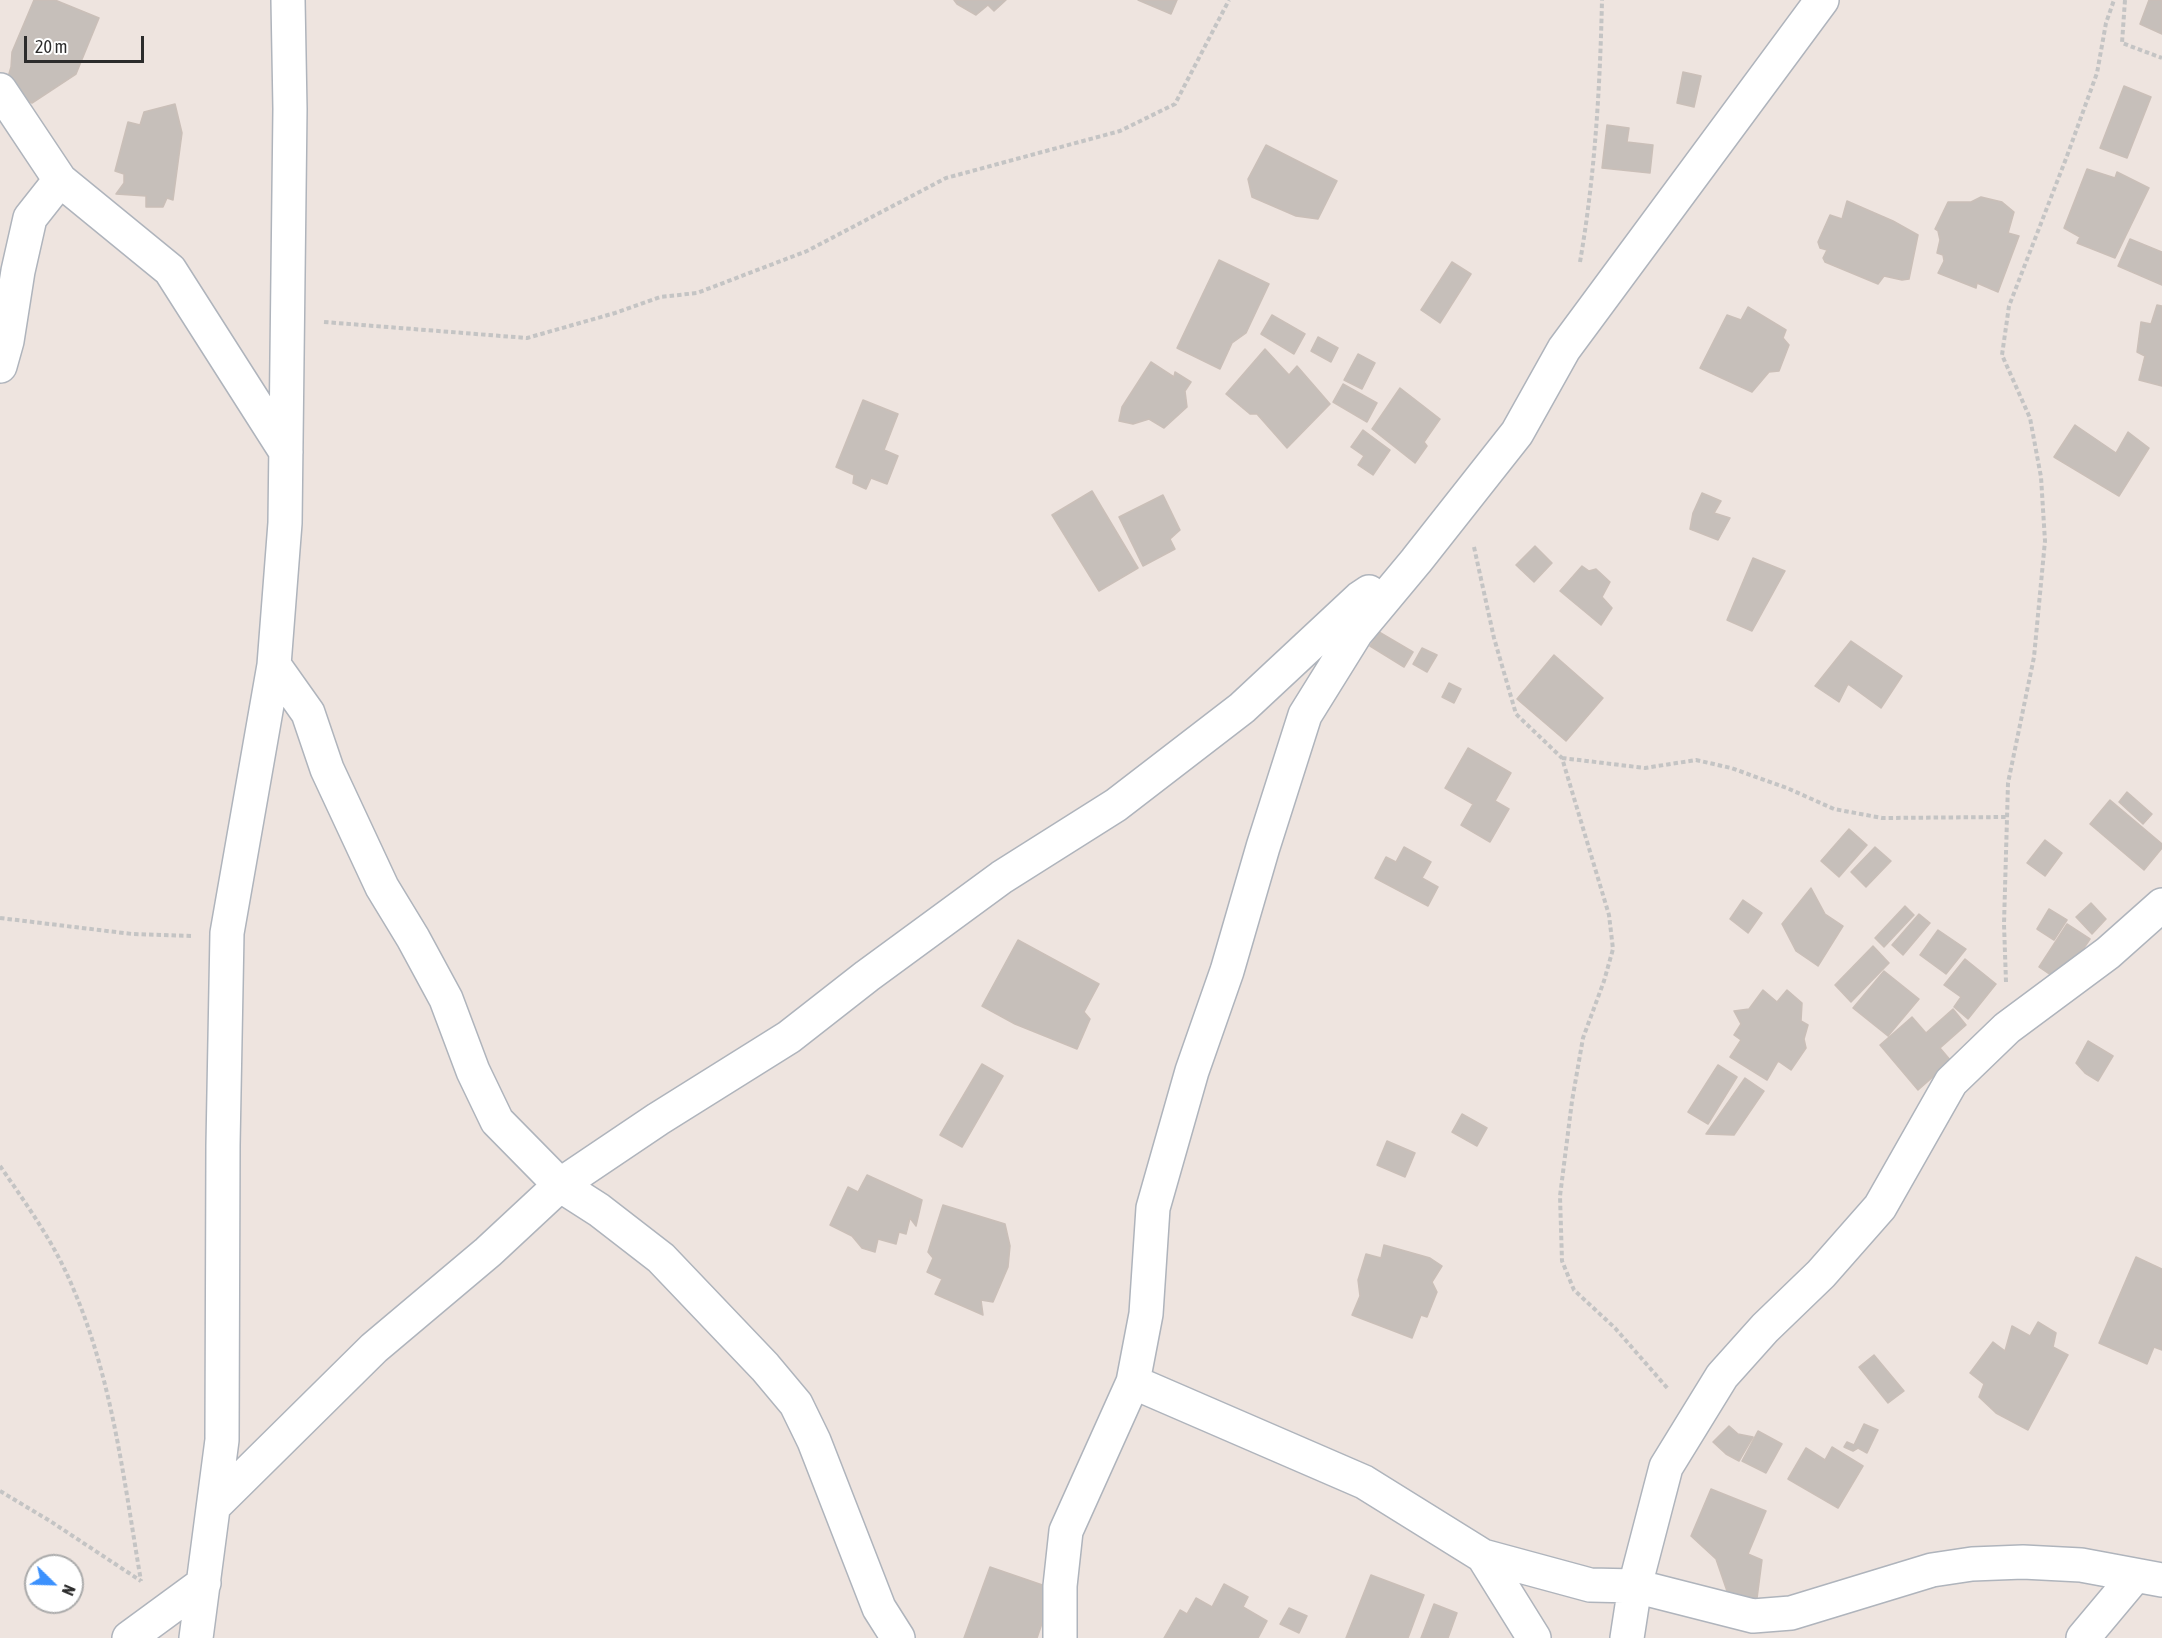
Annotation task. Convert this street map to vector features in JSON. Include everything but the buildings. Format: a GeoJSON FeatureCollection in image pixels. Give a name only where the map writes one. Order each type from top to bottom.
{"type":"FeatureCollection","features":[{"type":"Feature","properties":{"kind":"street"},"geometry":{"type":"LineString","coordinates":[[196,1638],[222,1440],[223,1145],[227,933],[274,665],[285,523],[290,109],[288,0]]}},
{"type":"Feature","properties":{"kind":"street"},"geometry":{"type":"LineString","coordinates":[[1060,1638],[1060,1586],[1066,1531],[1133,1382],[1146,1314],[1153,1208],[1192,1071],[1227,971],[1305,715],[1356,633],[1517,433],[1564,349],[1822,0]]}},
{"type":"Feature","properties":{"kind":"street"},"geometry":{"type":"LineString","coordinates":[[0,90],[60,180],[170,270],[286,453]]}},
{"type":"Feature","properties":{"kind":"street"},"geometry":{"type":"LineString","coordinates":[[0,366],[7,341],[18,270],[30,218],[60,180]]}},
{"type":"Feature","properties":{"kind":"street"},"geometry":{"type":"LineString","coordinates":[[214,1506],[374,1348],[488,1252],[560,1185],[658,1119],[789,1037],[867,976],[1002,878],[1116,806],[1242,708],[1360,598],[1416,561]]}},
{"type":"Feature","properties":{"kind":"street"},"geometry":{"type":"LineString","coordinates":[[274,665],[308,713],[327,769],[382,887],[446,999],[473,1071],[497,1121],[560,1185],[599,1210],[661,1258],[765,1367],[796,1404],[814,1441],[879,1608],[898,1638]]}},
{"type":"Feature","properties":{"kind":"street"},"geometry":{"type":"LineString","coordinates":[[1626,1638],[1635,1586],[1666,1467],[1722,1376],[1765,1328],[1821,1274],[1880,1208],[1951,1082],[2007,1028],[2108,953],[2162,905]]}},
{"type":"Feature","properties":{"kind":"street"},"geometry":{"type":"LineString","coordinates":[[1133,1382],[1364,1482],[1483,1556],[1590,1584],[1635,1586],[1753,1617],[1791,1613],[1932,1570],[1972,1564],[2023,1562],[2082,1565],[2148,1578]]}},
{"type":"Feature","properties":{"kind":"street"},"geometry":{"type":"LineString","coordinates":[[1483,1556],[1534,1638]]}},
{"type":"Feature","properties":{"kind":"street"},"geometry":{"type":"LineString","coordinates":[[2083,1638],[2148,1578]]}},
{"type":"Feature","properties":{"kind":"street"},"geometry":{"type":"LineString","coordinates":[[129,1638],[204,1583]]}},
{"type":"Feature","properties":{"kind":"path"},"geometry":{"type":"LineString","coordinates":[[288,319],[527,338],[615,313],[660,297],[697,293],[807,251],[946,178],[1120,131],[1175,104],[1229,0]]}},
{"type":"Feature","properties":{"kind":"path"},"geometry":{"type":"LineString","coordinates":[[1578,270],[1590,201],[1600,78],[1602,0]]}},
{"type":"Feature","properties":{"kind":"path"},"geometry":{"type":"LineString","coordinates":[[2007,1028],[2004,924],[2008,783],[2034,657],[2045,541],[2041,477],[2030,418],[2002,355],[2009,306],[2097,73],[2106,23],[2114,0]]}},
{"type":"Feature","properties":{"kind":"path"},"geometry":{"type":"LineString","coordinates":[[2125,0],[2122,43],[2162,58]]}},
{"type":"Feature","properties":{"kind":"path"},"geometry":{"type":"LineString","coordinates":[[1464,500],[1494,638],[1516,714],[1562,758],[1606,904],[1613,949],[1583,1038],[1572,1101],[1560,1196],[1562,1261],[1574,1290],[1615,1328],[1695,1419]]}},
{"type":"Feature","properties":{"kind":"path"},"geometry":{"type":"LineString","coordinates":[[1562,758],[1645,768],[1696,760],[1731,768],[1834,809],[1882,818],[2007,817]]}},
{"type":"Feature","properties":{"kind":"path"},"geometry":{"type":"LineString","coordinates":[[0,918],[132,934],[178,936],[227,933]]}},
{"type":"Feature","properties":{"kind":"path"},"geometry":{"type":"LineString","coordinates":[[0,1166],[39,1223],[73,1287],[103,1372],[141,1581]]}},
{"type":"Feature","properties":{"kind":"path"},"geometry":{"type":"LineString","coordinates":[[0,1491],[50,1521],[175,1604]]}}]}
